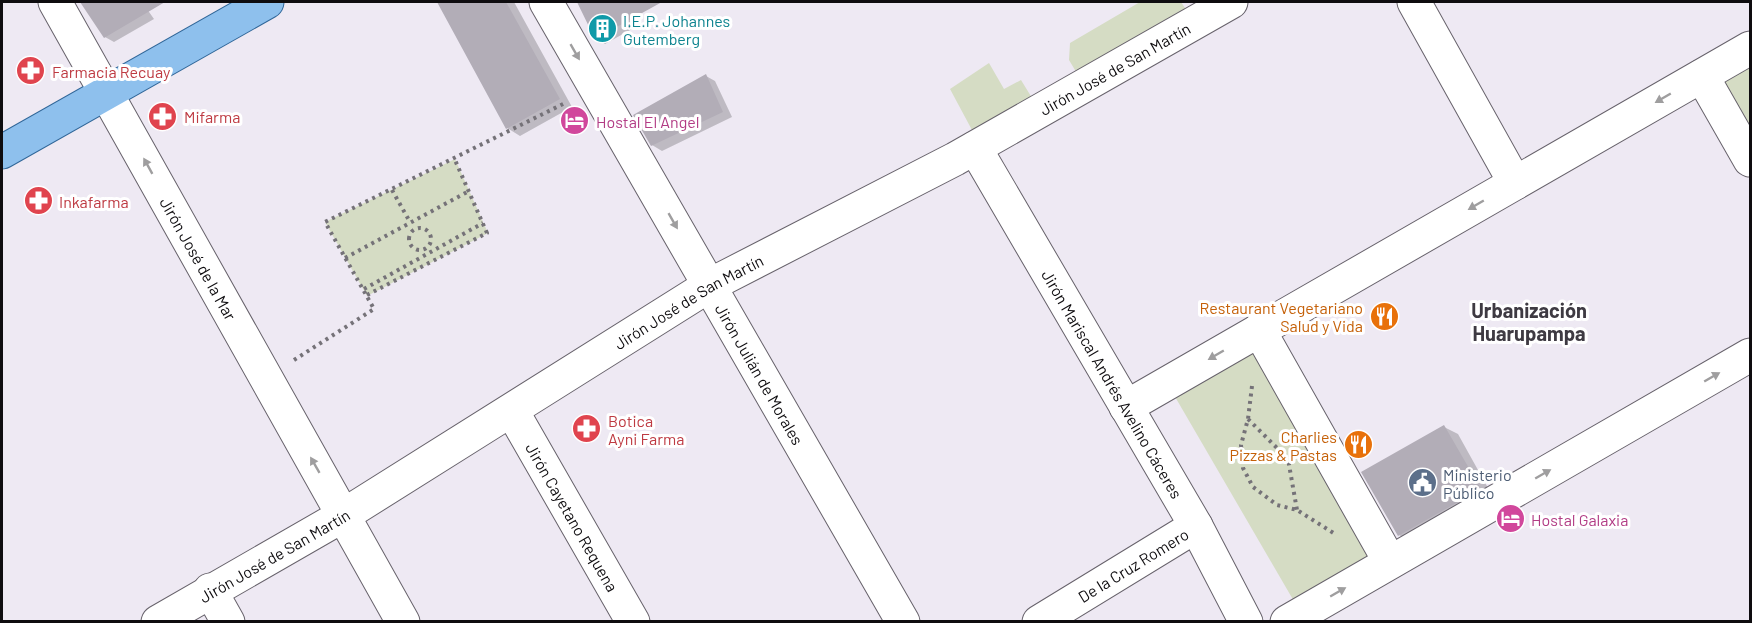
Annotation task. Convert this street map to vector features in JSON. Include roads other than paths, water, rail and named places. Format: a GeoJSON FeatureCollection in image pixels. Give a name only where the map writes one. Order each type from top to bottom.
{"type":"FeatureCollection","features":[{"type":"Feature","properties":{"kind":"main road"},"geometry":{"type":"LineString","coordinates":[[2,153],[267,2]]}},
{"type":"Feature","properties":{"kind":"street","name":"Jirón José de la Mar"},"geometry":{"type":"LineString","coordinates":[[55,2],[108,92],[265,379],[403,621]]}},
{"type":"Feature","properties":{"kind":"street","name":"Jirón Julián de Morales"},"geometry":{"type":"LineString","coordinates":[[546,2],[903,621]]}},
{"type":"Feature","properties":{"kind":"street","name":"Jirón José de San Martín"},"geometry":{"type":"LineString","coordinates":[[158,621],[344,515],[710,285],[975,148],[1231,2]]}},
{"type":"Feature","properties":{"kind":"street"},"geometry":{"type":"LineString","coordinates":[[1414,2],[1515,183]]}},
{"type":"Feature","properties":{"kind":"street"},"geometry":{"type":"LineString","coordinates":[[1126,407],[1750,48]]}},
{"type":"Feature","properties":{"kind":"street"},"geometry":{"type":"LineString","coordinates":[[1702,76],[1750,160]]}},
{"type":"Feature","properties":{"kind":"street","name":"Jirón Mariscal Andrés Avelino Cáceres"},"geometry":{"type":"LineString","coordinates":[[975,148],[1196,526],[1246,621]]}},
{"type":"Feature","properties":{"kind":"street"},"geometry":{"type":"LineString","coordinates":[[1259,330],[1390,562]]}},
{"type":"Feature","properties":{"kind":"street"},"geometry":{"type":"LineString","coordinates":[[1287,621],[1750,355]]}},
{"type":"Feature","properties":{"kind":"street","name":"Jirón Cayetano Requena"},"geometry":{"type":"LineString","coordinates":[[512,411],[633,621]]}},
{"type":"Feature","properties":{"kind":"street","name":"De la Cruz Romero"},"geometry":{"type":"LineString","coordinates":[[1039,621],[1196,526]]}},
{"type":"Feature","properties":{"kind":"street"},"geometry":{"type":"LineString","coordinates":[[210,591],[228,621]]}},
{"type":"Feature","properties":{"kind":"place","name":"I.E.P. Johannes Gutemberg"},"geometry":{"type":"Point","coordinates":[602,29]}},
{"type":"Feature","properties":{"kind":"place","name":"Farmacia Recuay"},"geometry":{"type":"Point","coordinates":[31,71]}},
{"type":"Feature","properties":{"kind":"place","name":"Mifarma"},"geometry":{"type":"Point","coordinates":[163,116]}},
{"type":"Feature","properties":{"kind":"place","name":"Hostal El Angel"},"geometry":{"type":"Point","coordinates":[575,121]}},
{"type":"Feature","properties":{"kind":"place","name":"Inkafarma"},"geometry":{"type":"Point","coordinates":[38,201]}},
{"type":"Feature","properties":{"kind":"place","name":"Restaurant Vegetariano Salud y Vida"},"geometry":{"type":"Point","coordinates":[1384,316]}},
{"type":"Feature","properties":{"kind":"place","name":"Botica Ayni Farma"},"geometry":{"type":"Point","coordinates":[587,429]}},
{"type":"Feature","properties":{"kind":"place","name":"Charlies Pizzas & Pastas"},"geometry":{"type":"Point","coordinates":[1358,445]}},
{"type":"Feature","properties":{"kind":"place","name":"Ministerio Público"},"geometry":{"type":"Point","coordinates":[1422,483]}},
{"type":"Feature","properties":{"kind":"place","name":"Hostal Galaxia"},"geometry":{"type":"Point","coordinates":[1510,519]}},
{"type":"Feature","properties":{"kind":"district","name":"Urbanización Huarupampa"},"geometry":{"type":"Point","coordinates":[1529,322]}}]}
